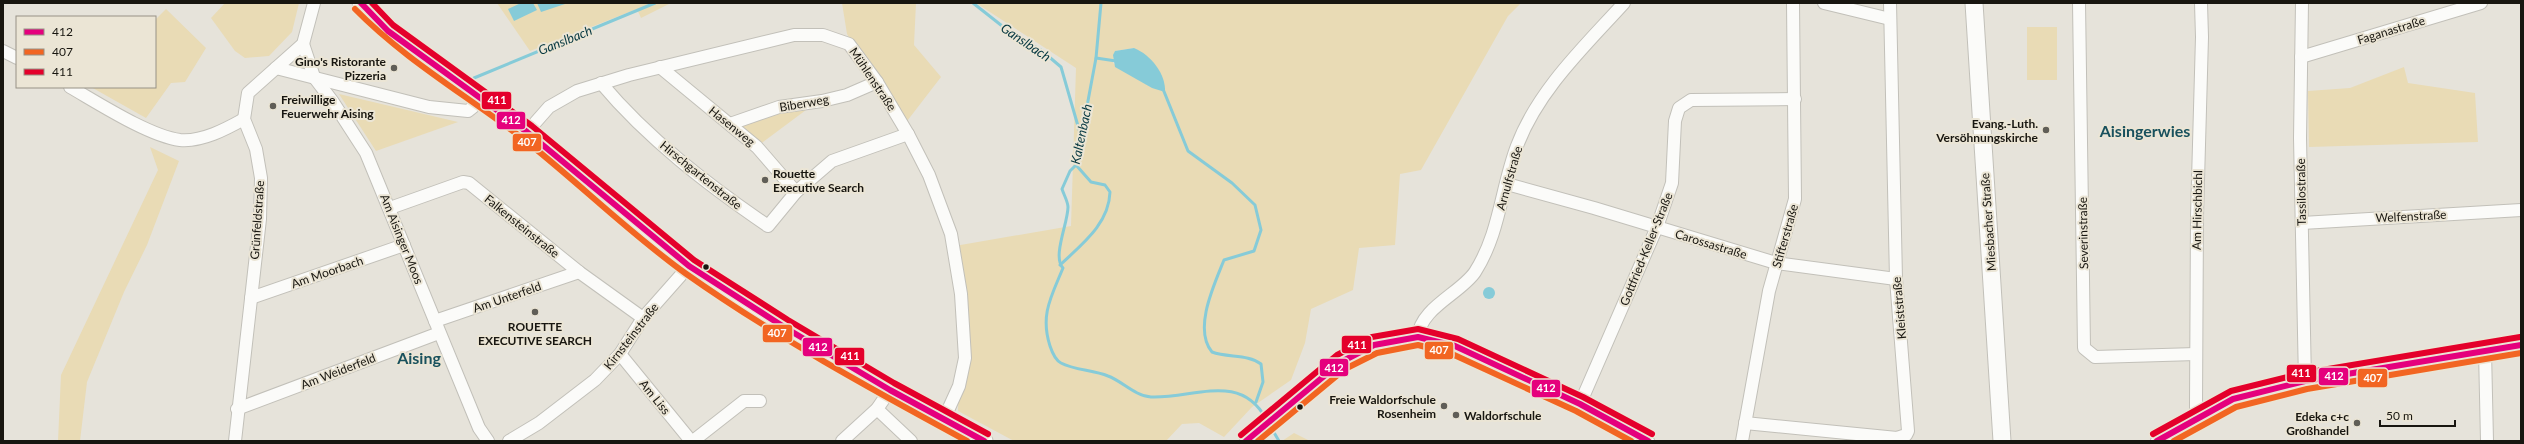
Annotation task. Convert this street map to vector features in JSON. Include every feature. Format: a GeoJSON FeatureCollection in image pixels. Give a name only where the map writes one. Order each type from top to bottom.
{"type":"FeatureCollection","features":[{"type":"Feature","properties":{"kind":"main road"},"geometry":{"type":"LineString","coordinates":[[361,3],[388,31],[527,132],[689,266],[778,323],[890,390],[984,441]]}},
{"type":"Feature","properties":{"kind":"main road","name":"Miesbacher Straße"},"geometry":{"type":"LineString","coordinates":[[1974,3],[2002,441]]}},
{"type":"Feature","properties":{"kind":"street"},"geometry":{"type":"LineString","coordinates":[[72,88],[143,127],[181,140],[204,137],[244,119],[248,93],[303,44],[314,3]]}},
{"type":"Feature","properties":{"kind":"street","name":"Arnulfstraße"},"geometry":{"type":"LineString","coordinates":[[1418,337],[1418,330],[1435,308],[1474,273],[1494,235],[1517,146],[1541,100],[1564,70],[1624,3]]}},
{"type":"Feature","properties":{"kind":"street","name":"Stifterstraße"},"geometry":{"type":"LineString","coordinates":[[1742,441],[1769,291],[1795,200],[1793,3]]}},
{"type":"Feature","properties":{"kind":"street"},"geometry":{"type":"LineString","coordinates":[[1824,3],[1890,19]]}},
{"type":"Feature","properties":{"kind":"street","name":"Kleiststraße"},"geometry":{"type":"LineString","coordinates":[[1745,423],[1897,438],[1906,435],[1909,423],[1896,279],[1890,3]]}},
{"type":"Feature","properties":{"kind":"street","name":"Severinstraße"},"geometry":{"type":"LineString","coordinates":[[2079,3],[2084,348],[2096,357],[2196,354]]}},
{"type":"Feature","properties":{"kind":"street","name":"Am Hirschbichl"},"geometry":{"type":"LineString","coordinates":[[2199,416],[2196,407],[2196,354],[2201,3]]}},
{"type":"Feature","properties":{"kind":"street","name":"Tassilostraße"},"geometry":{"type":"LineString","coordinates":[[2302,3],[2302,223],[2305,381]]}},
{"type":"Feature","properties":{"kind":"street","name":"Faganastraße"},"geometry":{"type":"LineString","coordinates":[[2301,57],[2481,3]]}},
{"type":"Feature","properties":{"kind":"street","name":"Mühlenstraße"},"geometry":{"type":"LineString","coordinates":[[527,132],[549,108],[577,91],[601,83],[660,67],[794,35],[823,35],[849,44],[877,82],[908,134],[929,175],[950,234],[961,294],[965,358],[959,386],[944,419]]}},
{"type":"Feature","properties":{"kind":"street","name":"Am Aisinger Moos"},"geometry":{"type":"LineString","coordinates":[[303,44],[314,77],[334,102],[366,153],[390,208],[439,333],[479,428],[488,441]]}},
{"type":"Feature","properties":{"kind":"street"},"geometry":{"type":"LineString","coordinates":[[3,51],[16,58]]}},
{"type":"Feature","properties":{"kind":"street","name":"Hasenweg"},"geometry":{"type":"LineString","coordinates":[[660,67],[757,147],[796,192]]}},
{"type":"Feature","properties":{"kind":"street"},"geometry":{"type":"LineString","coordinates":[[276,68],[428,107],[468,111],[483,99]]}},
{"type":"Feature","properties":{"kind":"street","name":"Biberweg"},"geometry":{"type":"LineString","coordinates":[[730,124],[779,106],[822,101],[848,95],[877,82]]}},
{"type":"Feature","properties":{"kind":"street","name":"Hirschgartenstraße"},"geometry":{"type":"LineString","coordinates":[[601,83],[624,110],[713,188],[768,226],[796,192],[832,161],[908,134]]}},
{"type":"Feature","properties":{"kind":"street","name":"Gottfried-Keller-Straße"},"geometry":{"type":"LineString","coordinates":[[1580,404],[1657,227],[1672,183],[1674,121],[1679,108],[1691,100],[1795,99]]}},
{"type":"Feature","properties":{"kind":"street","name":"Grünfeldstraße"},"geometry":{"type":"LineString","coordinates":[[235,441],[237,409],[260,219],[261,178],[256,149],[244,119]]}},
{"type":"Feature","properties":{"kind":"street","name":"Falkensteinstraße"},"geometry":{"type":"LineString","coordinates":[[390,208],[463,182],[469,183],[579,272],[643,318]]}},
{"type":"Feature","properties":{"kind":"street","name":"Carossastraße"},"geometry":{"type":"LineString","coordinates":[[1507,184],[1657,227],[1776,264],[1896,279]]}},
{"type":"Feature","properties":{"kind":"street","name":"Welfenstraße"},"geometry":{"type":"LineString","coordinates":[[2302,223],[2521,210]]}},
{"type":"Feature","properties":{"kind":"street","name":"Am Moorbach"},"geometry":{"type":"LineString","coordinates":[[250,298],[404,245]]}},
{"type":"Feature","properties":{"kind":"street","name":"Kirnsteinstraße"},"geometry":{"type":"LineString","coordinates":[[509,441],[539,423],[595,380],[620,354],[643,318],[689,266]]}},
{"type":"Feature","properties":{"kind":"street","name":"Am Unterfeld"},"geometry":{"type":"LineString","coordinates":[[435,321],[579,272]]}},
{"type":"Feature","properties":{"kind":"street","name":"Am Weiderfeld"},"geometry":{"type":"LineString","coordinates":[[237,409],[439,333]]}},
{"type":"Feature","properties":{"kind":"street"},"geometry":{"type":"LineString","coordinates":[[1246,441],[1282,408],[1341,362],[1374,345],[1418,337],[1455,346],[1580,404],[1648,441]]}},
{"type":"Feature","properties":{"kind":"street"},"geometry":{"type":"LineString","coordinates":[[2157,441],[2199,416],[2233,399],[2305,381],[2521,345]]}},
{"type":"Feature","properties":{"kind":"street"},"geometry":{"type":"LineString","coordinates":[[2485,351],[2487,441]]}},
{"type":"Feature","properties":{"kind":"street","name":"Am Liss"},"geometry":{"type":"LineString","coordinates":[[620,354],[692,441],[744,401],[760,401]]}},
{"type":"Feature","properties":{"kind":"street"},"geometry":{"type":"LineString","coordinates":[[842,441],[877,409],[890,390]]}},
{"type":"Feature","properties":{"kind":"street"},"geometry":{"type":"LineString","coordinates":[[877,409],[911,441]]}},
{"type":"Feature","properties":{"kind":"shaded area"},"geometry":{"type":"Polygon","coordinates":[[[225,3],[299,3],[292,32],[269,56],[245,58],[235,51],[211,18],[225,3]]]}},
{"type":"Feature","properties":{"kind":"shaded area"},"geometry":{"type":"Polygon","coordinates":[[[497,3],[671,3],[641,18],[637,9],[530,51],[497,3]]]}},
{"type":"Feature","properties":{"kind":"shaded area"},"geometry":{"type":"Polygon","coordinates":[[[842,3],[916,3],[914,45],[941,77],[904,125],[847,34],[842,3]]]}},
{"type":"Feature","properties":{"kind":"shaded area"},"geometry":{"type":"Polygon","coordinates":[[[976,3],[1521,3],[1508,16],[1421,170],[1400,174],[1395,245],[1359,248],[1353,290],[1311,309],[1305,343],[1291,380],[1252,407],[1224,437],[1199,423],[1182,424],[1166,441],[1014,441],[958,411],[960,342],[949,247],[1071,226],[1076,68],[976,3]],[[1134,48],[1115,51],[1113,63],[1152,88],[1134,48]]]}},
{"type":"Feature","properties":{"kind":"shaded area"},"geometry":{"type":"Polygon","coordinates":[[[166,9],[206,48],[185,82],[171,83],[146,118],[93,88],[156,88],[156,19],[166,9]]]}},
{"type":"Feature","properties":{"kind":"shaded area"},"geometry":{"type":"Polygon","coordinates":[[[2027,27],[2057,27],[2057,80],[2027,80],[2027,27]]]}},
{"type":"Feature","properties":{"kind":"shaded area"},"geometry":{"type":"Polygon","coordinates":[[[2404,67],[2408,83],[2475,93],[2478,142],[2309,147],[2308,91],[2350,88],[2404,67]]]}},
{"type":"Feature","properties":{"kind":"shaded area"},"geometry":{"type":"Polygon","coordinates":[[[339,94],[458,122],[376,151],[339,94]]]}},
{"type":"Feature","properties":{"kind":"shaded area"},"geometry":{"type":"Polygon","coordinates":[[[806,110],[759,145],[741,125],[785,112],[806,110]]]}},
{"type":"Feature","properties":{"kind":"shaded area"},"geometry":{"type":"Polygon","coordinates":[[[150,147],[179,161],[147,245],[124,292],[87,382],[80,441],[58,441],[61,375],[158,170],[150,147]]]}},
{"type":"Feature","properties":{"kind":"shaded area"},"geometry":{"type":"Polygon","coordinates":[[[1294,433],[1310,441],[1282,441],[1294,433]]]}},
{"type":"Feature","properties":{"kind":"water"},"geometry":{"type":"Polygon","coordinates":[[[521,3],[533,3],[537,10],[514,21],[508,9],[521,3]]]}},
{"type":"Feature","properties":{"kind":"water"},"geometry":{"type":"Polygon","coordinates":[[[537,3],[568,3],[541,12],[537,3]]]}},
{"type":"Feature","properties":{"kind":"water"},"geometry":{"type":"Polygon","coordinates":[[[1134,48],[1152,60],[1163,79],[1165,92],[1152,88],[1115,67],[1113,55],[1115,51],[1134,48]]]}},
{"type":"Feature","properties":{"kind":"water"},"geometry":{"type":"Polygon","coordinates":[[[1487,287],[1491,287],[1495,293],[1491,299],[1487,299],[1483,295],[1483,291],[1487,287]]]}},
{"type":"Feature","properties":{"kind":"waterway","name":"Ganslbach"},"geometry":{"type":"LineString","coordinates":[[474,78],[655,3]]}},
{"type":"Feature","properties":{"kind":"waterway","name":"Ganslbach"},"geometry":{"type":"LineString","coordinates":[[973,3],[1011,33],[1041,50],[1061,67],[1080,133]]}},
{"type":"Feature","properties":{"kind":"waterway","name":"Kaltenbach"},"geometry":{"type":"LineString","coordinates":[[1101,3],[1096,58],[1076,165],[1070,171],[1062,189],[1068,207],[1059,256],[1060,263],[1063,268],[1048,306],[1046,325],[1050,346],[1055,358],[1059,362],[1072,367],[1108,376],[1145,396],[1167,397],[1199,392],[1229,391],[1243,396],[1255,404],[1266,419]]}},
{"type":"Feature","properties":{"kind":"waterway"},"geometry":{"type":"LineString","coordinates":[[1096,58],[1116,61]]}},
{"type":"Feature","properties":{"kind":"waterway"},"geometry":{"type":"LineString","coordinates":[[1163,89],[1188,151],[1232,183],[1255,205],[1261,230],[1254,251],[1224,260],[1207,307],[1204,331],[1212,352],[1244,357],[1261,364],[1263,382],[1256,402]]}},
{"type":"Feature","properties":{"kind":"waterway"},"geometry":{"type":"LineString","coordinates":[[1060,265],[1093,233],[1100,224],[1105,214],[1110,192],[1105,185],[1091,182],[1076,165]]}},
{"type":"Feature","properties":{"kind":"waterway","name":"Kaltenbach"},"geometry":{"type":"LineString","coordinates":[[1269,424],[1279,441]]}},
{"type":"Feature","properties":{"kind":"transit line","name":"412"},"geometry":{"type":"LineString","coordinates":[[361,3],[388,31],[527,132],[689,266],[784,327],[890,390],[984,441]]}},
{"type":"Feature","properties":{"kind":"transit line","name":"411"},"geometry":{"type":"LineString","coordinates":[[372,3],[393,25],[532,126],[694,260],[788,320],[894,383],[988,434]]}},
{"type":"Feature","properties":{"kind":"transit line","name":"407"},"geometry":{"type":"LineString","coordinates":[[355,9],[394,44],[522,138],[563,171],[643,241],[685,273],[753,319],[823,361],[967,441]]}},
{"type":"Feature","properties":{"kind":"transit line","name":"411"},"geometry":{"type":"LineString","coordinates":[[1241,435],[1337,355],[1372,337],[1418,329],[1458,339],[1583,397],[1652,434]]}},
{"type":"Feature","properties":{"kind":"transit line","name":"412"},"geometry":{"type":"LineString","coordinates":[[1246,441],[1341,362],[1374,345],[1418,337],[1455,346],[1580,404],[1648,441]]}},
{"type":"Feature","properties":{"kind":"transit line","name":"411"},"geometry":{"type":"LineString","coordinates":[[2153,434],[2231,391],[2304,373],[2520,337]]}},
{"type":"Feature","properties":{"kind":"transit line","name":"407"},"geometry":{"type":"LineString","coordinates":[[1258,441],[1345,369],[1377,353],[1418,345],[1452,354],[1576,411],[1631,441]]}},
{"type":"Feature","properties":{"kind":"transit line","name":"412"},"geometry":{"type":"LineString","coordinates":[[2157,441],[2233,399],[2305,381],[2521,345]]}},
{"type":"Feature","properties":{"kind":"transit line","name":"407"},"geometry":{"type":"LineString","coordinates":[[2174,441],[2236,407],[2307,389],[2521,353]]}},
{"type":"Feature","properties":{"kind":"place","name":"Gino's Ristorante Pizzeria"},"geometry":{"type":"Point","coordinates":[394,68]}},
{"type":"Feature","properties":{"kind":"place","name":"Freiwillige Feuerwehr Aising"},"geometry":{"type":"Point","coordinates":[273,106]}},
{"type":"Feature","properties":{"kind":"place","name":"Evang.-Luth. Versöhnungskirche"},"geometry":{"type":"Point","coordinates":[2046,130]}},
{"type":"Feature","properties":{"kind":"place","name":"Rouette Executive Search"},"geometry":{"type":"Point","coordinates":[765,180]}},
{"type":"Feature","properties":{"kind":"place","name":"ROUETTE EXECUTIVE SEARCH"},"geometry":{"type":"Point","coordinates":[535,312]}},
{"type":"Feature","properties":{"kind":"place","name":"Freie Waldorfschule Rosenheim"},"geometry":{"type":"Point","coordinates":[1444,406]}},
{"type":"Feature","properties":{"kind":"place","name":"Waldorfschule"},"geometry":{"type":"Point","coordinates":[1456,415]}},
{"type":"Feature","properties":{"kind":"place","name":"Edeka c+c Großhandel"},"geometry":{"type":"Point","coordinates":[2357,423]}},
{"type":"Feature","properties":{"kind":"district","name":"Aisingerwies"},"geometry":{"type":"Point","coordinates":[2145,130]}},
{"type":"Feature","properties":{"kind":"district","name":"Aising"},"geometry":{"type":"Point","coordinates":[419,357]}}]}
